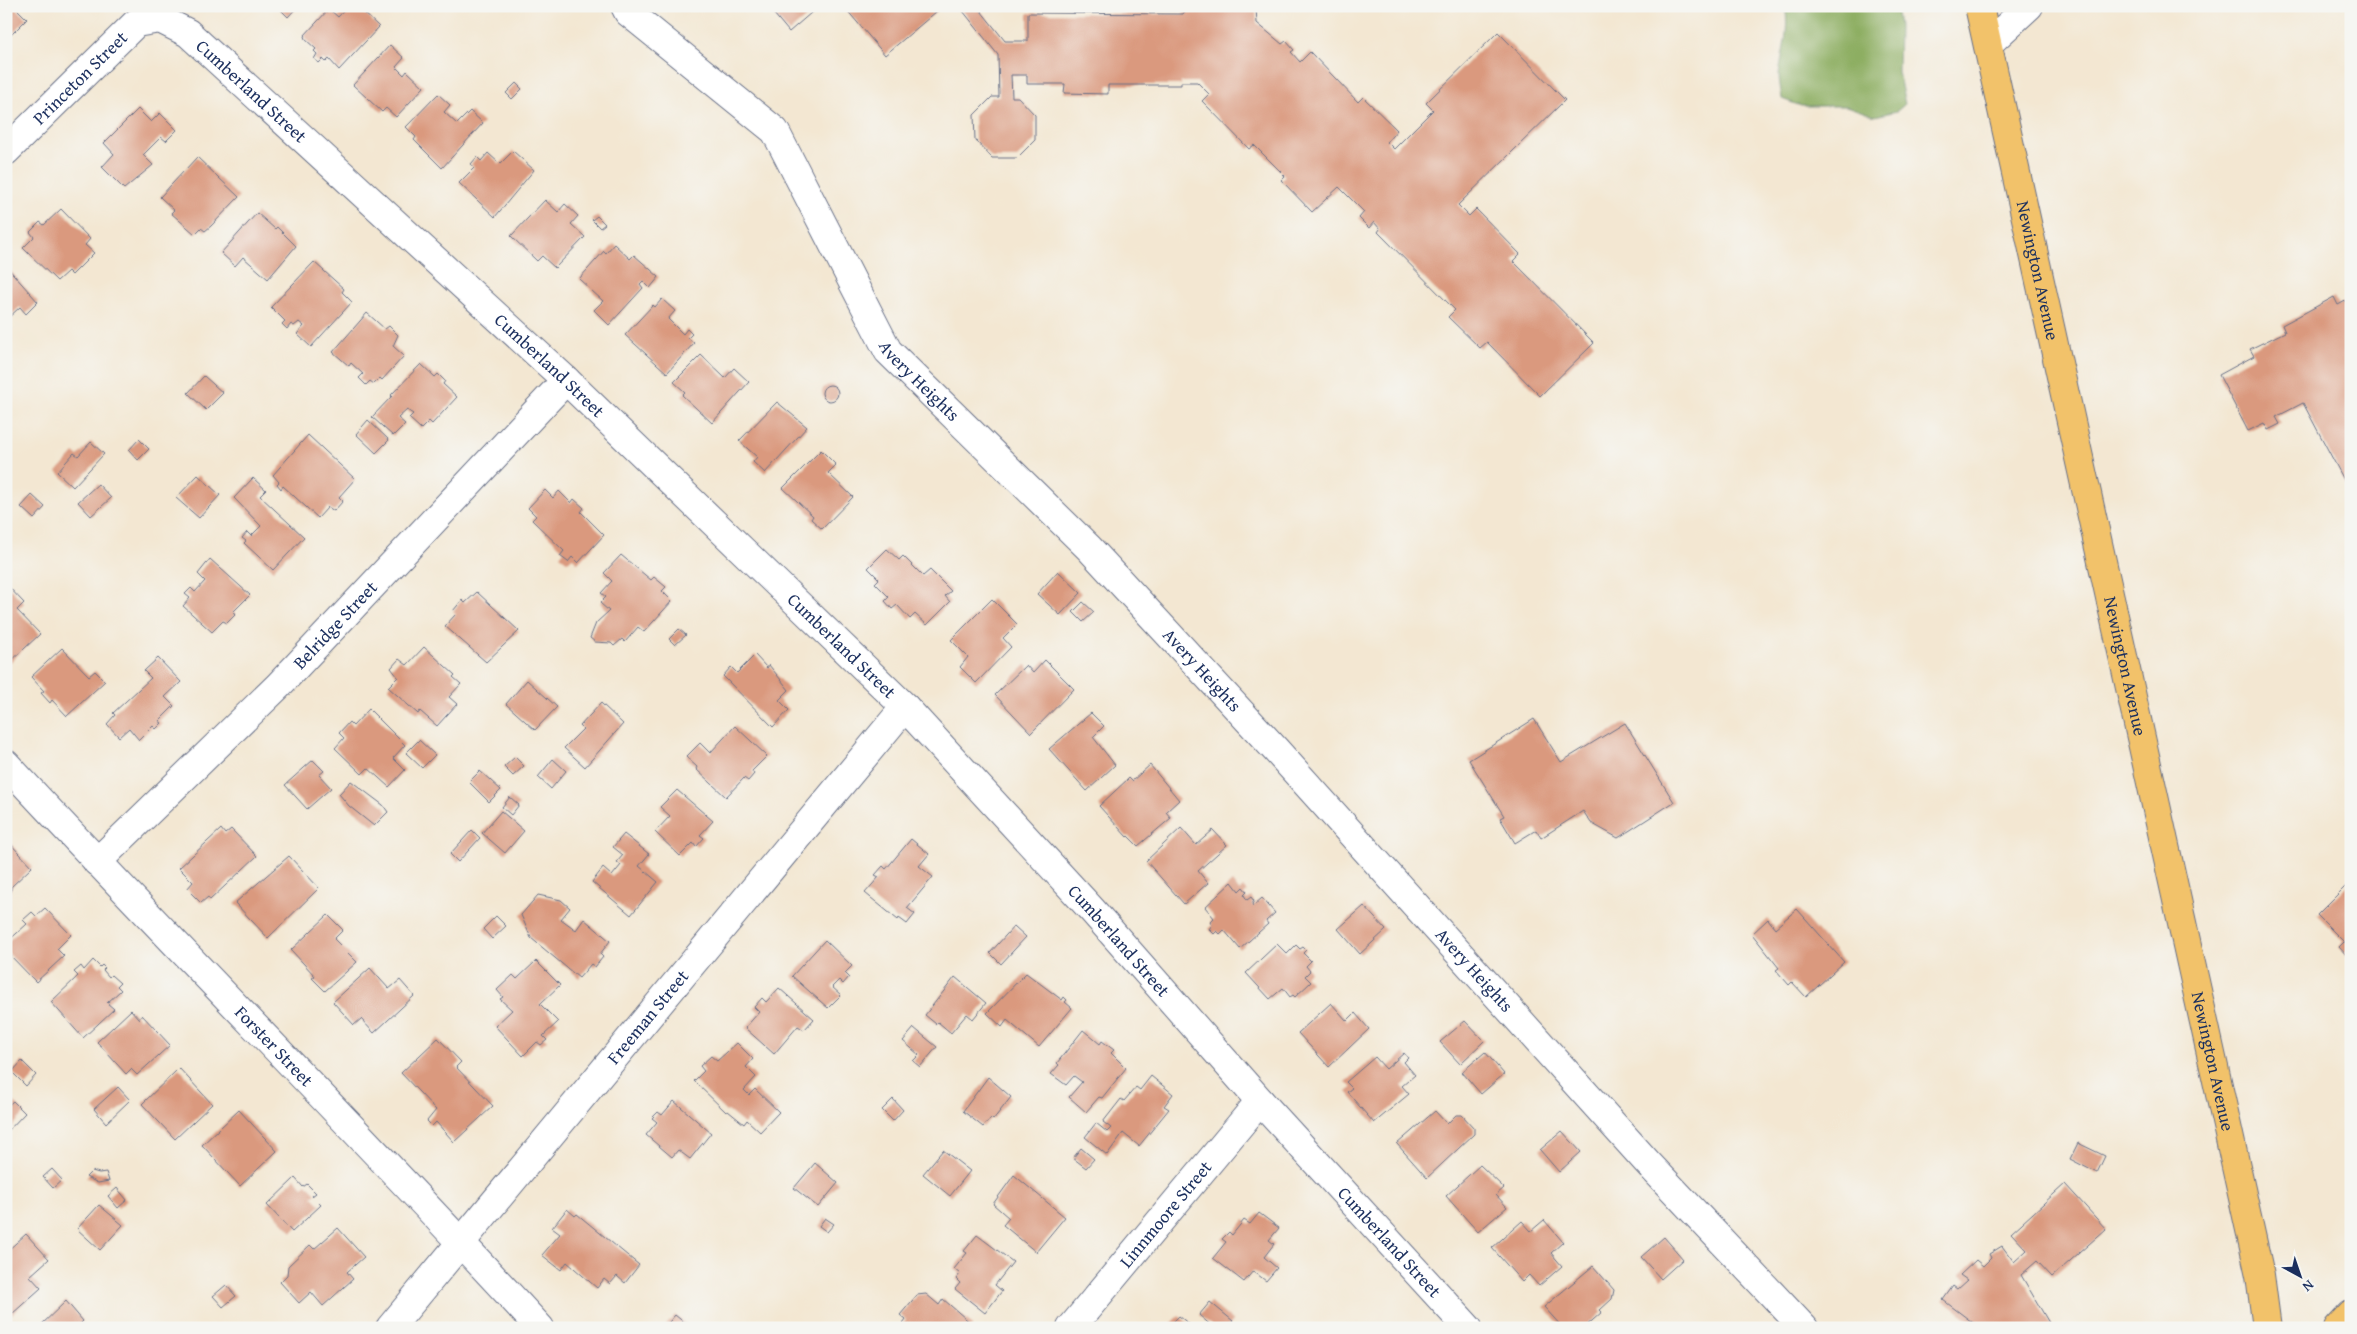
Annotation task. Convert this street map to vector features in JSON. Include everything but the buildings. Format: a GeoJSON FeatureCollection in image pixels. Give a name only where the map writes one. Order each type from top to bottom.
{"type":"FeatureCollection","features":[{"type":"Feature","properties":{"kind":"main road","name":"Newington Avenue"},"geometry":{"type":"LineString","coordinates":[[1979,6],[2051,339],[2260,1275],[2267,1328]]}},
{"type":"Feature","properties":{"kind":"main road"},"geometry":{"type":"LineString","coordinates":[[2338,1328],[2351,1314]]}},
{"type":"Feature","properties":{"kind":"street","name":"Avery Heights"},"geometry":{"type":"LineString","coordinates":[[625,6],[628,12],[775,131],[888,351],[1089,548],[1275,749],[1647,1162],[1804,1328]]}},
{"type":"Feature","properties":{"kind":"street"},"geometry":{"type":"LineString","coordinates":[[1988,44],[2029,6]]}},
{"type":"Feature","properties":{"kind":"street","name":"Princeton Street"},"geometry":{"type":"LineString","coordinates":[[6,151],[136,23],[160,19]]}},
{"type":"Feature","properties":{"kind":"street","name":"Cumberland Street"},"geometry":{"type":"LineString","coordinates":[[160,19],[188,33],[566,380],[905,707],[1092,910],[1260,1100],[1468,1328]]}},
{"type":"Feature","properties":{"kind":"street","name":"Belridge Street"},"geometry":{"type":"LineString","coordinates":[[97,862],[278,686],[566,380]]}},
{"type":"Feature","properties":{"kind":"street","name":"Freeman Street"},"geometry":{"type":"LineString","coordinates":[[390,1328],[905,707]]}},
{"type":"Feature","properties":{"kind":"street","name":"Forster Street"},"geometry":{"type":"LineString","coordinates":[[6,764],[97,862],[462,1242],[540,1328]]}},
{"type":"Feature","properties":{"kind":"street","name":"Linnmoore Street"},"geometry":{"type":"LineString","coordinates":[[1071,1328],[1260,1100]]}},
{"type":"Feature","properties":{"kind":"green space"},"geometry":{"type":"Polygon","coordinates":[[[1785,6],[1896,6],[1899,26],[1898,72],[1905,104],[1897,111],[1875,116],[1846,106],[1801,106],[1782,99],[1779,74],[1787,24],[1785,6]]]}}]}
